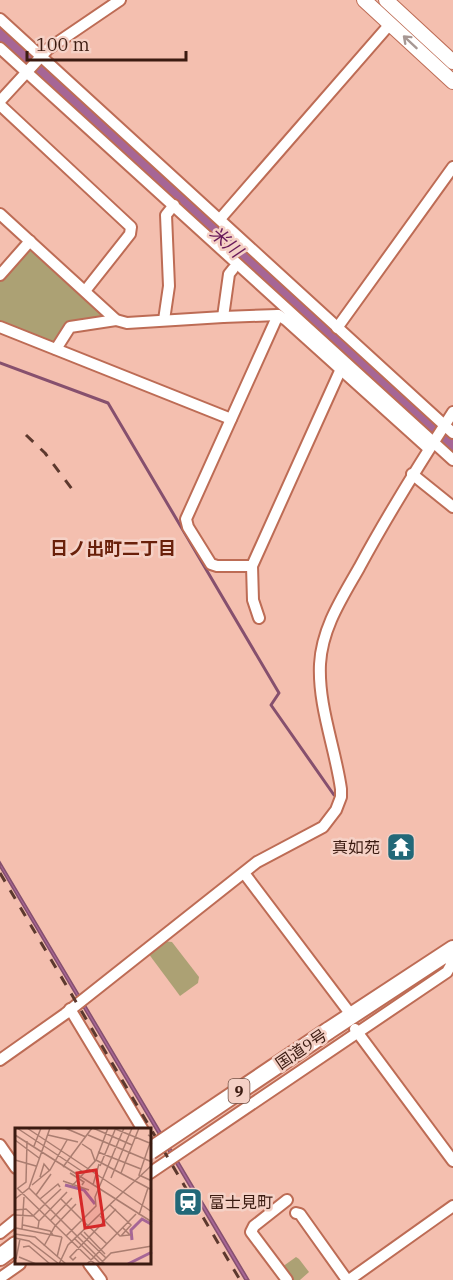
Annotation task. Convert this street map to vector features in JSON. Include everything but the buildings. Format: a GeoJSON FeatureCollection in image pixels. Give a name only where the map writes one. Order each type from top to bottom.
{"type":"FeatureCollection","features":[{"type":"Feature","properties":{"kind":"highway","name":"国道9号"},"geometry":{"type":"LineString","coordinates":[[152,1150],[328,1031],[355,1026],[451,950]]}},
{"type":"Feature","properties":{"kind":"highway"},"geometry":{"type":"LineString","coordinates":[[0,1257],[15,1246]]}},
{"type":"Feature","properties":{"kind":"main road"},"geometry":{"type":"LineString","coordinates":[[364,0],[453,82]]}},
{"type":"Feature","properties":{"kind":"main road"},"geometry":{"type":"LineString","coordinates":[[386,0],[453,62]]}},
{"type":"Feature","properties":{"kind":"street"},"geometry":{"type":"LineString","coordinates":[[85,291],[130,234],[131,226],[0,103],[39,58],[120,0]]}},
{"type":"Feature","properties":{"kind":"street"},"geometry":{"type":"LineString","coordinates":[[0,19],[39,58],[220,219],[447,428]]}},
{"type":"Feature","properties":{"kind":"street"},"geometry":{"type":"LineString","coordinates":[[220,219],[390,24]]}},
{"type":"Feature","properties":{"kind":"street"},"geometry":{"type":"LineString","coordinates":[[0,48],[432,443]]}},
{"type":"Feature","properties":{"kind":"street"},"geometry":{"type":"LineString","coordinates":[[337,328],[453,167]]}},
{"type":"Feature","properties":{"kind":"street"},"geometry":{"type":"LineString","coordinates":[[164,320],[169,286],[166,215],[174,205]]}},
{"type":"Feature","properties":{"kind":"street"},"geometry":{"type":"LineString","coordinates":[[0,214],[116,320]]}},
{"type":"Feature","properties":{"kind":"street"},"geometry":{"type":"LineString","coordinates":[[0,275],[30,241]]}},
{"type":"Feature","properties":{"kind":"street"},"geometry":{"type":"LineString","coordinates":[[223,316],[229,274],[233,269]]}},
{"type":"Feature","properties":{"kind":"street"},"geometry":{"type":"LineString","coordinates":[[56,350],[70,327],[116,320],[127,323],[223,316],[278,315],[340,371],[453,460]]}},
{"type":"Feature","properties":{"kind":"street"},"geometry":{"type":"LineString","coordinates":[[252,566],[211,564],[186,521],[278,315]]}},
{"type":"Feature","properties":{"kind":"street"},"geometry":{"type":"LineString","coordinates":[[0,327],[231,418]]}},
{"type":"Feature","properties":{"kind":"street"},"geometry":{"type":"LineString","coordinates":[[259,618],[253,600],[252,566],[340,371]]}},
{"type":"Feature","properties":{"kind":"street"},"geometry":{"type":"LineString","coordinates":[[0,1060],[77,1003],[257,862],[323,827],[337,808],[341,789],[320,679],[323,641],[335,610],[412,474],[432,443],[447,428],[453,412]]}},
{"type":"Feature","properties":{"kind":"street"},"geometry":{"type":"LineString","coordinates":[[412,474],[453,507]]}},
{"type":"Feature","properties":{"kind":"street"},"geometry":{"type":"LineString","coordinates":[[244,873],[453,1161]]}},
{"type":"Feature","properties":{"kind":"street"},"geometry":{"type":"LineString","coordinates":[[77,1003],[142,1128]]}},
{"type":"Feature","properties":{"kind":"street"},"geometry":{"type":"LineString","coordinates":[[152,1172],[355,1026]]}},
{"type":"Feature","properties":{"kind":"street"},"geometry":{"type":"LineString","coordinates":[[152,1144],[164,1164]]}},
{"type":"Feature","properties":{"kind":"street"},"geometry":{"type":"LineString","coordinates":[[0,1145],[15,1167]]}},
{"type":"Feature","properties":{"kind":"street"},"geometry":{"type":"LineString","coordinates":[[287,1200],[251,1232],[287,1280]]}},
{"type":"Feature","properties":{"kind":"street"},"geometry":{"type":"LineString","coordinates":[[296,1213],[300,1214],[348,1280],[453,1206]]}},
{"type":"Feature","properties":{"kind":"street"},"geometry":{"type":"LineString","coordinates":[[0,1233],[15,1221]]}},
{"type":"Feature","properties":{"kind":"street"},"geometry":{"type":"LineString","coordinates":[[0,1278],[17,1265]]}},
{"type":"Feature","properties":{"kind":"street"},"geometry":{"type":"LineString","coordinates":[[90,1265],[101,1280]]}},
{"type":"Feature","properties":{"kind":"shaded area"},"geometry":{"type":"Polygon","coordinates":[[[28,249],[32,249],[102,313],[100,319],[68,323],[57,341],[52,342],[0,322],[0,280],[28,249]]]}},
{"type":"Feature","properties":{"kind":"shaded area"},"geometry":{"type":"Polygon","coordinates":[[[0,862],[249,1280],[245,1280],[0,867],[0,862]]]}},
{"type":"Feature","properties":{"kind":"shaded area"},"geometry":{"type":"Polygon","coordinates":[[[164,941],[172,942],[199,977],[198,983],[180,996],[148,953],[164,941]]]}},
{"type":"Feature","properties":{"kind":"shaded area"},"geometry":{"type":"Polygon","coordinates":[[[296,1257],[309,1272],[300,1280],[290,1280],[282,1267],[296,1257]]]}},
{"type":"Feature","properties":{"kind":"waterway","name":"米川"},"geometry":{"type":"LineString","coordinates":[[0,36],[453,447]]}},
{"type":"Feature","properties":{"kind":"waterway"},"geometry":{"type":"LineString","coordinates":[[0,363],[108,403],[279,693],[271,705],[334,795]]}},
{"type":"Feature","properties":{"kind":"railway"},"geometry":{"type":"LineString","coordinates":[[26,435],[45,453],[72,489]]}},
{"type":"Feature","properties":{"kind":"railway"},"geometry":{"type":"LineString","coordinates":[[0,873],[150,1128]]}},
{"type":"Feature","properties":{"kind":"railway"},"geometry":{"type":"LineString","coordinates":[[152,1131],[240,1280]]}},
{"type":"Feature","properties":{"kind":"place","name":"真如苑"},"geometry":{"type":"Point","coordinates":[401,847]}},
{"type":"Feature","properties":{"kind":"place","name":"富士見町"},"geometry":{"type":"Point","coordinates":[188,1202]}},
{"type":"Feature","properties":{"kind":"district","name":"日ノ出町二丁目"},"geometry":{"type":"Point","coordinates":[113,549]}}]}
